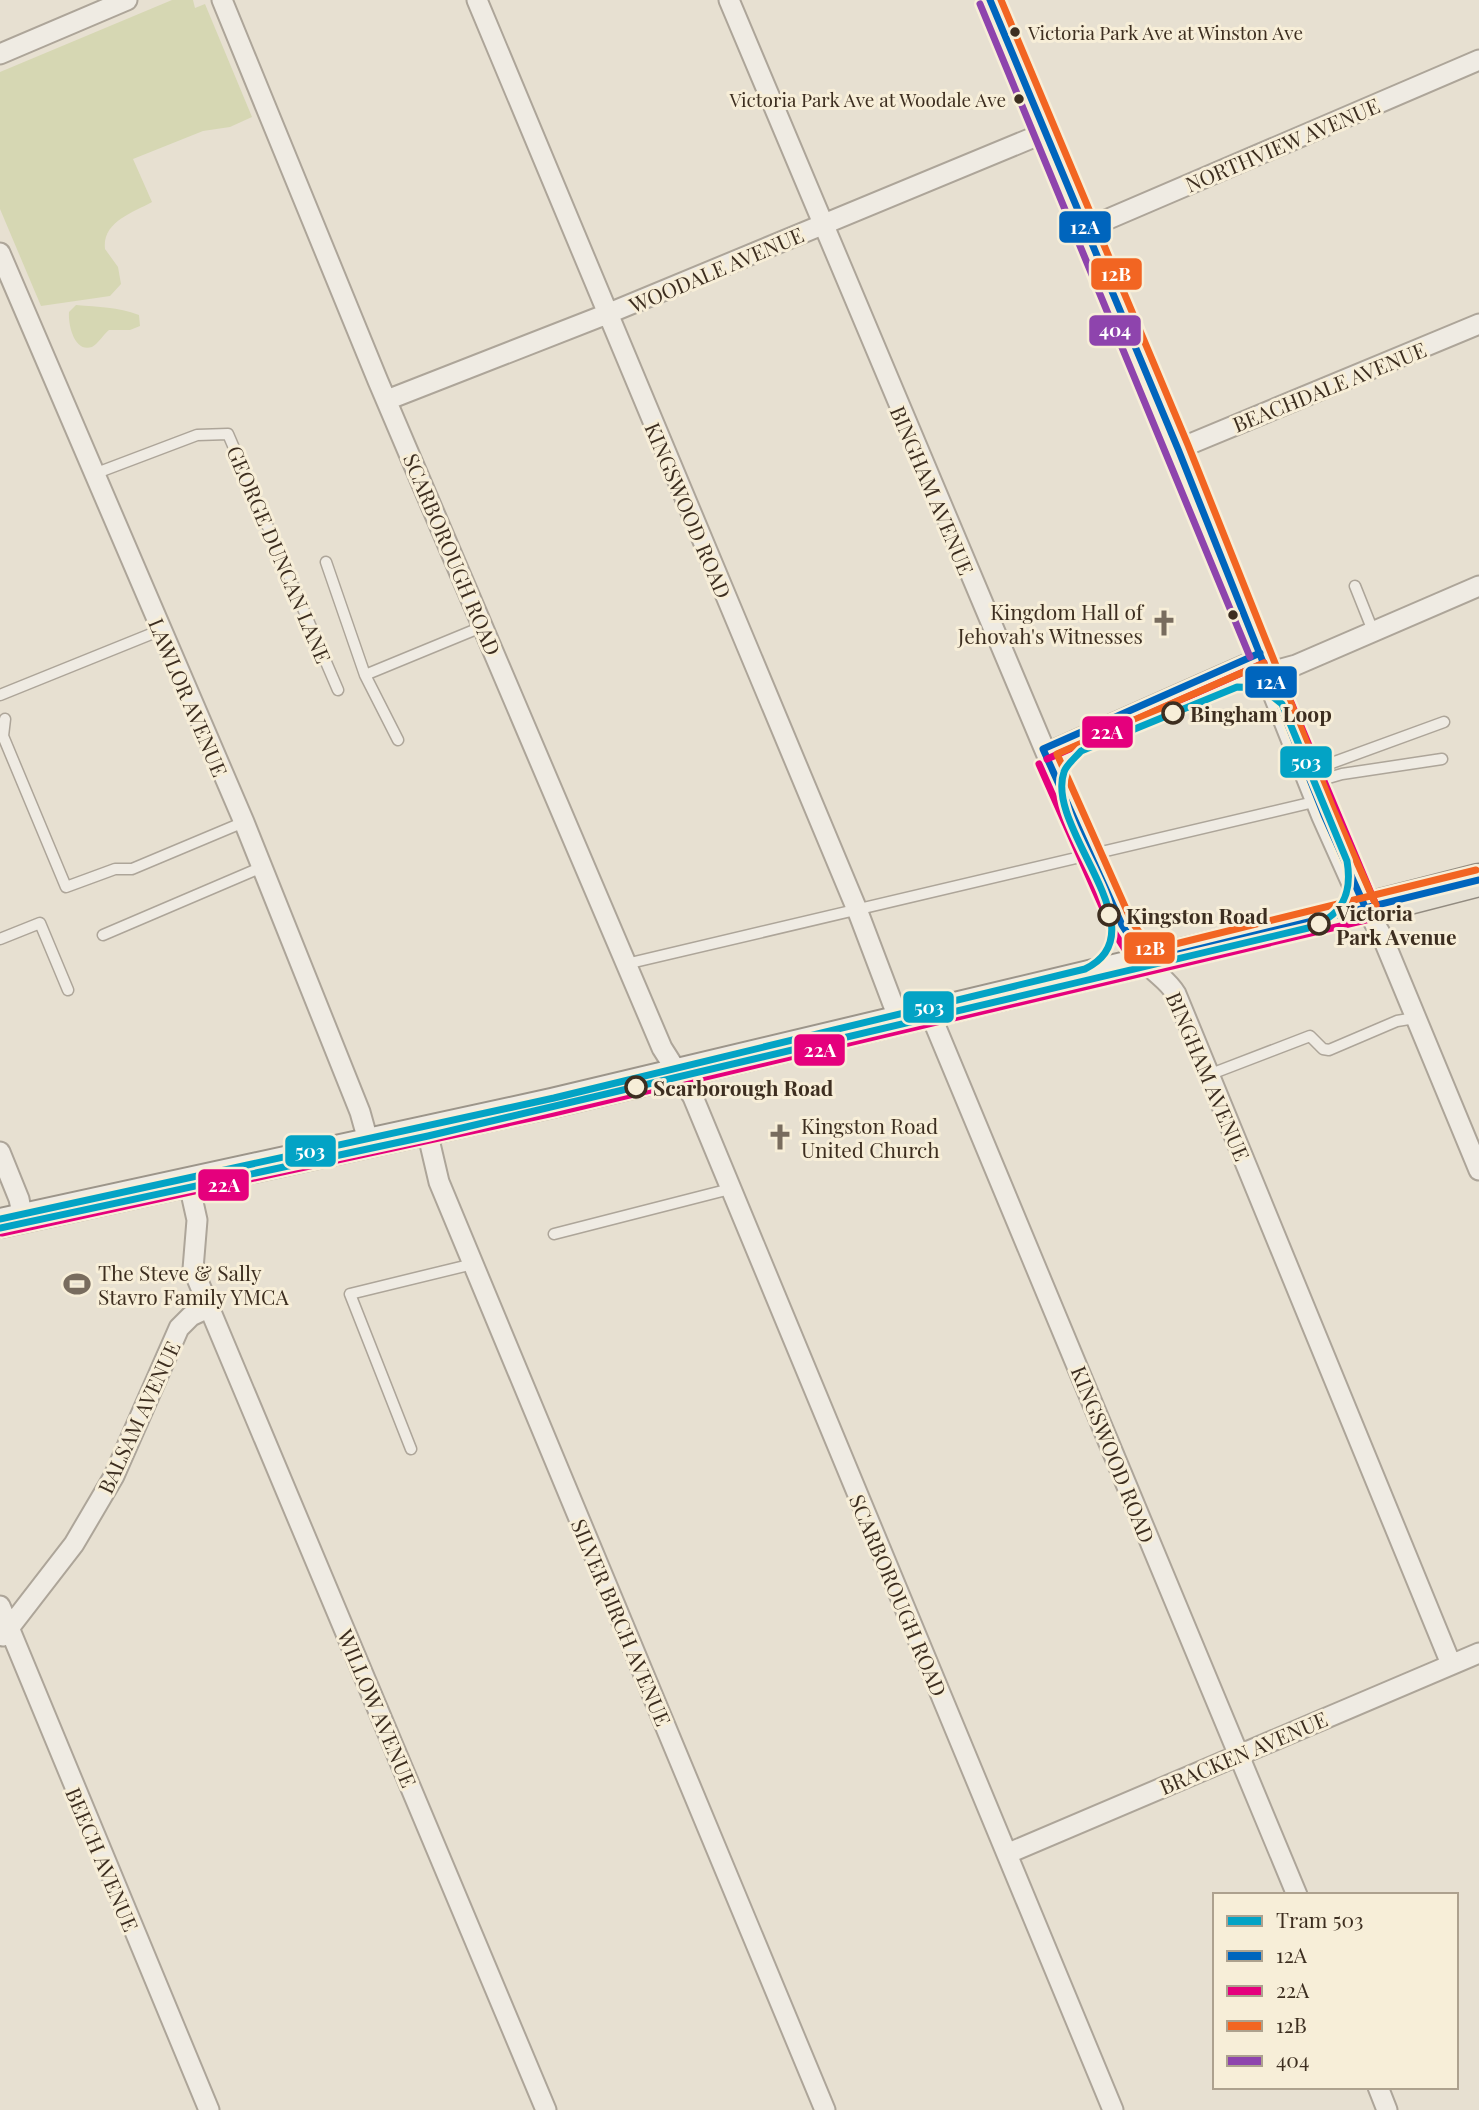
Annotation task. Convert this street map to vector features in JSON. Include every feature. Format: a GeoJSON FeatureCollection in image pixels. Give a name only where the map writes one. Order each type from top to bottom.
{"type":"FeatureCollection","features":[{"type":"Feature","properties":{"kind":"main road"},"geometry":{"type":"LineString","coordinates":[[11,1221],[427,1131],[1146,962],[1479,880]]}},
{"type":"Feature","properties":{"kind":"street"},"geometry":{"type":"LineString","coordinates":[[0,54],[127,0]]}},
{"type":"Feature","properties":{"kind":"street","name":"SCARBOROUGH ROAD"},"geometry":{"type":"LineString","coordinates":[[222,0],[387,400],[662,1048],[693,1097],[1009,1853],[1113,2110]]}},
{"type":"Feature","properties":{"kind":"street","name":"KINGSWOOD ROAD"},"geometry":{"type":"LineString","coordinates":[[477,0],[858,912],[899,1020]]}},
{"type":"Feature","properties":{"kind":"street","name":"BINGHAM AVENUE"},"geometry":{"type":"LineString","coordinates":[[729,0],[1089,855],[1122,925],[1146,962],[1169,983],[1176,994],[1211,1074],[1451,1664]]}},
{"type":"Feature","properties":{"kind":"street"},"geometry":{"type":"LineString","coordinates":[[990,0],[1178,449],[1312,785],[1366,909],[1382,936],[1479,1170]]}},
{"type":"Feature","properties":{"kind":"street","name":"NORTHVIEW AVENUE"},"geometry":{"type":"LineString","coordinates":[[1084,229],[1479,60]]}},
{"type":"Feature","properties":{"kind":"street","name":"WOODALE AVENUE"},"geometry":{"type":"LineString","coordinates":[[387,400],[607,314],[1044,133]]}},
{"type":"Feature","properties":{"kind":"street","name":"LAWLOR AVENUE"},"geometry":{"type":"LineString","coordinates":[[0,253],[244,822],[360,1112],[369,1144]]}},
{"type":"Feature","properties":{"kind":"street","name":"BEACHDALE AVENUE"},"geometry":{"type":"LineString","coordinates":[[1178,449],[1479,324]]}},
{"type":"Feature","properties":{"kind":"street"},"geometry":{"type":"LineString","coordinates":[[1264,663],[1296,665],[1479,586]]}},
{"type":"Feature","properties":{"kind":"street","name":"KINGSWOOD ROAD"},"geometry":{"type":"LineString","coordinates":[[930,1013],[1296,1893]]}},
{"type":"Feature","properties":{"kind":"street","name":"SILVER BIRCH AVENUE"},"geometry":{"type":"LineString","coordinates":[[427,1131],[439,1182],[825,2110]]}},
{"type":"Feature","properties":{"kind":"street"},"geometry":{"type":"LineString","coordinates":[[0,1152],[19,1199],[11,1221]]}},
{"type":"Feature","properties":{"kind":"street"},"geometry":{"type":"LineString","coordinates":[[189,1184],[197,1220],[193,1269],[209,1307]]}},
{"type":"Feature","properties":{"kind":"street","name":"BALSAM AVENUE"},"geometry":{"type":"LineString","coordinates":[[5,1633],[74,1544],[114,1476],[179,1328],[191,1316],[209,1307]]}},
{"type":"Feature","properties":{"kind":"street","name":"WILLOW AVENUE"},"geometry":{"type":"LineString","coordinates":[[209,1307],[546,2110]]}},
{"type":"Feature","properties":{"kind":"street","name":"BEECH AVENUE"},"geometry":{"type":"LineString","coordinates":[[0,1606],[5,1633],[209,2110]]}},
{"type":"Feature","properties":{"kind":"street","name":"BRACKEN AVENUE"},"geometry":{"type":"LineString","coordinates":[[1009,1853],[1479,1653]]}},
{"type":"Feature","properties":{"kind":"street"},"geometry":{"type":"LineString","coordinates":[[1379,2089],[1387,2110]]}},
{"type":"Feature","properties":{"kind":"lane","name":"GEORGE DUNCAN LANE"},"geometry":{"type":"LineString","coordinates":[[93,475],[197,435],[228,434],[338,690]]}},
{"type":"Feature","properties":{"kind":"lane"},"geometry":{"type":"LineString","coordinates":[[326,562],[365,675],[398,740]]}},
{"type":"Feature","properties":{"kind":"lane"},"geometry":{"type":"LineString","coordinates":[[1355,586],[1373,631]]}},
{"type":"Feature","properties":{"kind":"lane"},"geometry":{"type":"LineString","coordinates":[[365,675],[484,626]]}},
{"type":"Feature","properties":{"kind":"lane"},"geometry":{"type":"LineString","coordinates":[[0,695],[160,630]]}},
{"type":"Feature","properties":{"kind":"lane"},"geometry":{"type":"LineString","coordinates":[[1046,754],[1264,663]]}},
{"type":"Feature","properties":{"kind":"lane"},"geometry":{"type":"LineString","coordinates":[[1046,754],[1264,663]]}},
{"type":"Feature","properties":{"kind":"lane"},"geometry":{"type":"LineString","coordinates":[[5,719],[3,736],[66,887],[115,869],[132,869],[244,822]]}},
{"type":"Feature","properties":{"kind":"lane"},"geometry":{"type":"LineString","coordinates":[[1312,785],[1444,722]]}},
{"type":"Feature","properties":{"kind":"lane"},"geometry":{"type":"LineString","coordinates":[[626,964],[858,912],[1089,855],[1342,774],[1442,759]]}},
{"type":"Feature","properties":{"kind":"lane"},"geometry":{"type":"LineString","coordinates":[[103,935],[262,867]]}},
{"type":"Feature","properties":{"kind":"lane"},"geometry":{"type":"LineString","coordinates":[[0,939],[40,923],[68,989]]}},
{"type":"Feature","properties":{"kind":"lane"},"geometry":{"type":"LineString","coordinates":[[1211,1074],[1310,1036],[1323,1049],[1329,1050],[1397,1021],[1415,1018]]}},
{"type":"Feature","properties":{"kind":"lane"},"geometry":{"type":"LineString","coordinates":[[554,1234],[730,1189]]}},
{"type":"Feature","properties":{"kind":"lane"},"geometry":{"type":"LineString","coordinates":[[411,1449],[350,1294],[473,1264]]}},
{"type":"Feature","properties":{"kind":"green space"},"geometry":{"type":"Polygon","coordinates":[[[172,0],[193,0],[195,8],[205,4],[252,117],[230,127],[203,131],[133,159],[152,202],[120,219],[108,232],[105,249],[118,267],[121,284],[110,296],[41,306],[0,209],[0,72],[172,0]]]}},
{"type":"Feature","properties":{"kind":"green space"},"geometry":{"type":"Polygon","coordinates":[[[76,305],[115,309],[139,315],[140,326],[130,330],[109,330],[94,346],[86,348],[77,342],[71,330],[69,312],[76,305]]]}},
{"type":"Feature","properties":{"kind":"tram line","name":"503"},"geometry":{"type":"LineString","coordinates":[[0,1219],[554,1098],[1085,969],[1106,952],[1112,930],[1107,905],[1070,821],[1062,795],[1065,769],[1081,751],[1237,687],[1262,688],[1282,704],[1347,861],[1348,884],[1342,903],[1329,918],[1308,928],[428,1136],[0,1228]]}},
{"type":"Feature","properties":{"kind":"transit line","name":"12A"},"geometry":{"type":"LineString","coordinates":[[990,0],[1178,449],[1324,815],[1366,909]]}},
{"type":"Feature","properties":{"kind":"transit line","name":"12B"},"geometry":{"type":"LineString","coordinates":[[1001,0],[1188,445],[1334,811],[1376,905]]}},
{"type":"Feature","properties":{"kind":"transit line","name":"404"},"geometry":{"type":"LineString","coordinates":[[980,4],[1250,657]]}},
{"type":"Feature","properties":{"kind":"transit line","name":"12A"},"geometry":{"type":"LineString","coordinates":[[1260,653],[1043,749],[1122,925],[1146,962],[1479,880]]}},
{"type":"Feature","properties":{"kind":"transit line","name":"22A"},"geometry":{"type":"LineString","coordinates":[[1047,759],[1264,663]]}},
{"type":"Feature","properties":{"kind":"transit line","name":"12B"},"geometry":{"type":"LineString","coordinates":[[1264,663],[1057,754],[1131,920],[1151,950],[1476,870]]}},
{"type":"Feature","properties":{"kind":"transit line","name":"22A"},"geometry":{"type":"LineString","coordinates":[[2,1233],[554,1113],[1370,919],[1376,913],[1376,905],[1277,669]]}},
{"type":"Feature","properties":{"kind":"transit line","name":"22A"},"geometry":{"type":"LineString","coordinates":[[1039,764],[1112,929],[1137,968]]}},
{"type":"Feature","properties":{"kind":"place","name":"Victoria Park Ave at Winston Ave"},"geometry":{"type":"Point","coordinates":[1015,32]}},
{"type":"Feature","properties":{"kind":"place","name":"Victoria Park Ave at Woodale Ave"},"geometry":{"type":"Point","coordinates":[1019,99]}},
{"type":"Feature","properties":{"kind":"place","name":"Kingdom Hall of Jehovah's Witnesses"},"geometry":{"type":"Point","coordinates":[1164,623]}},
{"type":"Feature","properties":{"kind":"place","name":"Bingham Loop"},"geometry":{"type":"Point","coordinates":[1173,713]}},
{"type":"Feature","properties":{"kind":"place","name":"Kingston Road"},"geometry":{"type":"Point","coordinates":[1109,915]}},
{"type":"Feature","properties":{"kind":"place","name":"Victoria Park Avenue"},"geometry":{"type":"Point","coordinates":[1319,924]}},
{"type":"Feature","properties":{"kind":"place","name":"Scarborough Road"},"geometry":{"type":"Point","coordinates":[636,1087]}},
{"type":"Feature","properties":{"kind":"place","name":"Kingston Road United Church"},"geometry":{"type":"Point","coordinates":[780,1137]}},
{"type":"Feature","properties":{"kind":"place","name":"The Steve & Sally Stavro Family YMCA"},"geometry":{"type":"Point","coordinates":[77,1284]}}]}
